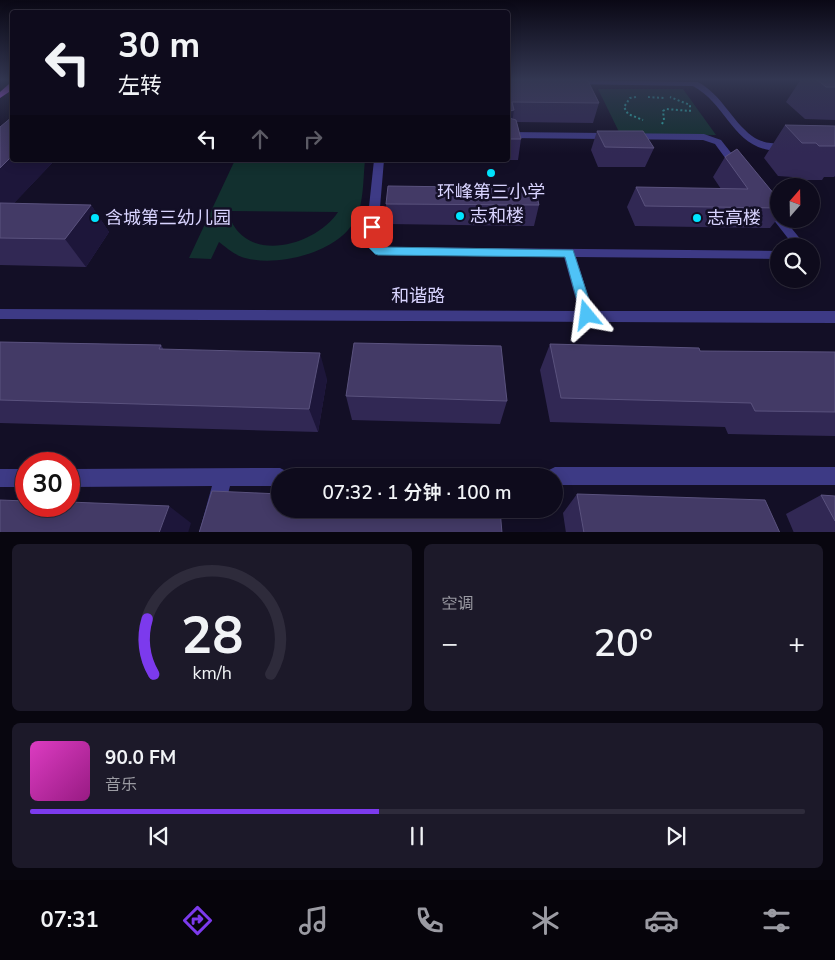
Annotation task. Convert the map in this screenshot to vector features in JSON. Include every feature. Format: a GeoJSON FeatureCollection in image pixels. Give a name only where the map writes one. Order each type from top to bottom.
{"type":"FeatureCollection","features":[{"type":"Feature","properties":{"kind":"street"},"geometry":{"type":"LineString","coordinates":[[719,104],[756,144],[772,148],[799,148]]}},
{"type":"Feature","properties":{"kind":"street"},"geometry":{"type":"LineString","coordinates":[[510,136],[704,136],[718,142],[747,179]]}},
{"type":"Feature","properties":{"kind":"street"},"geometry":{"type":"LineString","coordinates":[[379,162],[370,244],[378,251],[770,255]]}},
{"type":"Feature","properties":{"kind":"street"},"geometry":{"type":"LineString","coordinates":[[759,194],[794,238]]}},
{"type":"Feature","properties":{"kind":"street"},"geometry":{"type":"LineString","coordinates":[[569,253],[587,315]]}},
{"type":"Feature","properties":{"kind":"street","name":"和谐路"},"geometry":{"type":"LineString","coordinates":[[0,314],[835,317]]}},
{"type":"Feature","properties":{"kind":"street"},"geometry":{"type":"LineString","coordinates":[[563,476],[835,476]]}},
{"type":"Feature","properties":{"kind":"street"},"geometry":{"type":"LineString","coordinates":[[208,532],[224,477]]}},
{"type":"Feature","properties":{"kind":"street"},"geometry":{"type":"LineString","coordinates":[[80,478],[271,477]]}},
{"type":"Feature","properties":{"kind":"street"},"geometry":{"type":"LineString","coordinates":[[0,478],[15,478]]}},
{"type":"Feature","properties":{"kind":"path"},"geometry":{"type":"LineString","coordinates":[[626,104],[624,107],[628,114],[648,123]]}},
{"type":"Feature","properties":{"kind":"path"},"geometry":{"type":"LineString","coordinates":[[659,126],[664,120],[662,115],[666,109],[690,111],[690,105],[687,104]]}},
{"type":"Feature","properties":{"kind":"path"},"geometry":{"type":"LineString","coordinates":[[643,120],[642,125],[647,136]]}},
{"type":"Feature","properties":{"kind":"green space"},"geometry":{"type":"Polygon","coordinates":[[[605,104],[694,104],[716,135],[620,134],[605,104]]]}},
{"type":"Feature","properties":{"kind":"green space"},"geometry":{"type":"Polygon","coordinates":[[[234,162],[365,162],[362,199],[358,214],[347,231],[335,241],[306,255],[273,260],[241,257],[219,242],[211,259],[189,258],[234,162]],[[230,211],[233,224],[244,237],[257,244],[272,246],[288,244],[303,239],[329,223],[338,212],[230,211]]]}},
{"type":"Feature","properties":{"kind":"building"},"geometry":{"type":"Polygon","coordinates":[[[510,104],[512,104],[514,110],[510,111],[510,104]]]}},
{"type":"Feature","properties":{"kind":"building"},"geometry":{"type":"Polygon","coordinates":[[[510,118],[516,120],[521,139],[510,139],[510,118]]]}},
{"type":"Feature","properties":{"kind":"building"},"geometry":{"type":"Polygon","coordinates":[[[10,119],[10,158],[0,168],[0,127],[10,119]]]}},
{"type":"Feature","properties":{"kind":"building"},"geometry":{"type":"Polygon","coordinates":[[[785,125],[835,126],[835,146],[802,143],[785,125]]]}},
{"type":"Feature","properties":{"kind":"building"},"geometry":{"type":"Polygon","coordinates":[[[597,131],[643,131],[654,148],[605,147],[597,131]]]}},
{"type":"Feature","properties":{"kind":"building"},"geometry":{"type":"Polygon","coordinates":[[[737,149],[770,189],[770,208],[645,206],[636,187],[748,189],[725,157],[737,149]]]}},
{"type":"Feature","properties":{"kind":"building"},"geometry":{"type":"Polygon","coordinates":[[[388,186],[535,188],[539,205],[386,204],[388,186]]]}},
{"type":"Feature","properties":{"kind":"building"},"geometry":{"type":"Polygon","coordinates":[[[0,203],[91,205],[65,239],[0,238],[0,203]]]}},
{"type":"Feature","properties":{"kind":"building"},"geometry":{"type":"Polygon","coordinates":[[[0,342],[161,345],[159,349],[320,353],[309,409],[0,400],[0,342]]]}},
{"type":"Feature","properties":{"kind":"building"},"geometry":{"type":"Polygon","coordinates":[[[354,343],[501,346],[507,401],[346,396],[354,343]]]}},
{"type":"Feature","properties":{"kind":"building"},"geometry":{"type":"Polygon","coordinates":[[[550,344],[699,348],[700,351],[835,352],[835,412],[755,411],[751,403],[561,398],[550,344]]]}},
{"type":"Feature","properties":{"kind":"building"},"geometry":{"type":"Polygon","coordinates":[[[212,491],[271,494],[271,518],[501,518],[502,532],[199,532],[212,491]]]}},
{"type":"Feature","properties":{"kind":"building"},"geometry":{"type":"Polygon","coordinates":[[[577,494],[765,500],[780,532],[584,532],[577,494]]]}},
{"type":"Feature","properties":{"kind":"building"},"geometry":{"type":"Polygon","coordinates":[[[821,495],[835,496],[835,521],[821,495]]]}},
{"type":"Feature","properties":{"kind":"building"},"geometry":{"type":"Polygon","coordinates":[[[0,500],[15,501],[15,517],[80,517],[80,502],[169,506],[159,532],[0,532],[0,500]]]}},
{"type":"Feature","properties":{"kind":"place","name":"环峰第三小学"},"geometry":{"type":"Point","coordinates":[491,173]}},
{"type":"Feature","properties":{"kind":"place","name":"志和楼"},"geometry":{"type":"Point","coordinates":[460,216]}},
{"type":"Feature","properties":{"kind":"place","name":"含城第三幼儿园"},"geometry":{"type":"Point","coordinates":[95,218]}},
{"type":"Feature","properties":{"kind":"place","name":"志高楼"},"geometry":{"type":"Point","coordinates":[697,218]}},
{"type":"Feature","properties":{"kind":"route"},"geometry":{"type":"LineString","coordinates":[[372,227],[370,244],[378,251],[569,253],[587,315]]}}]}
